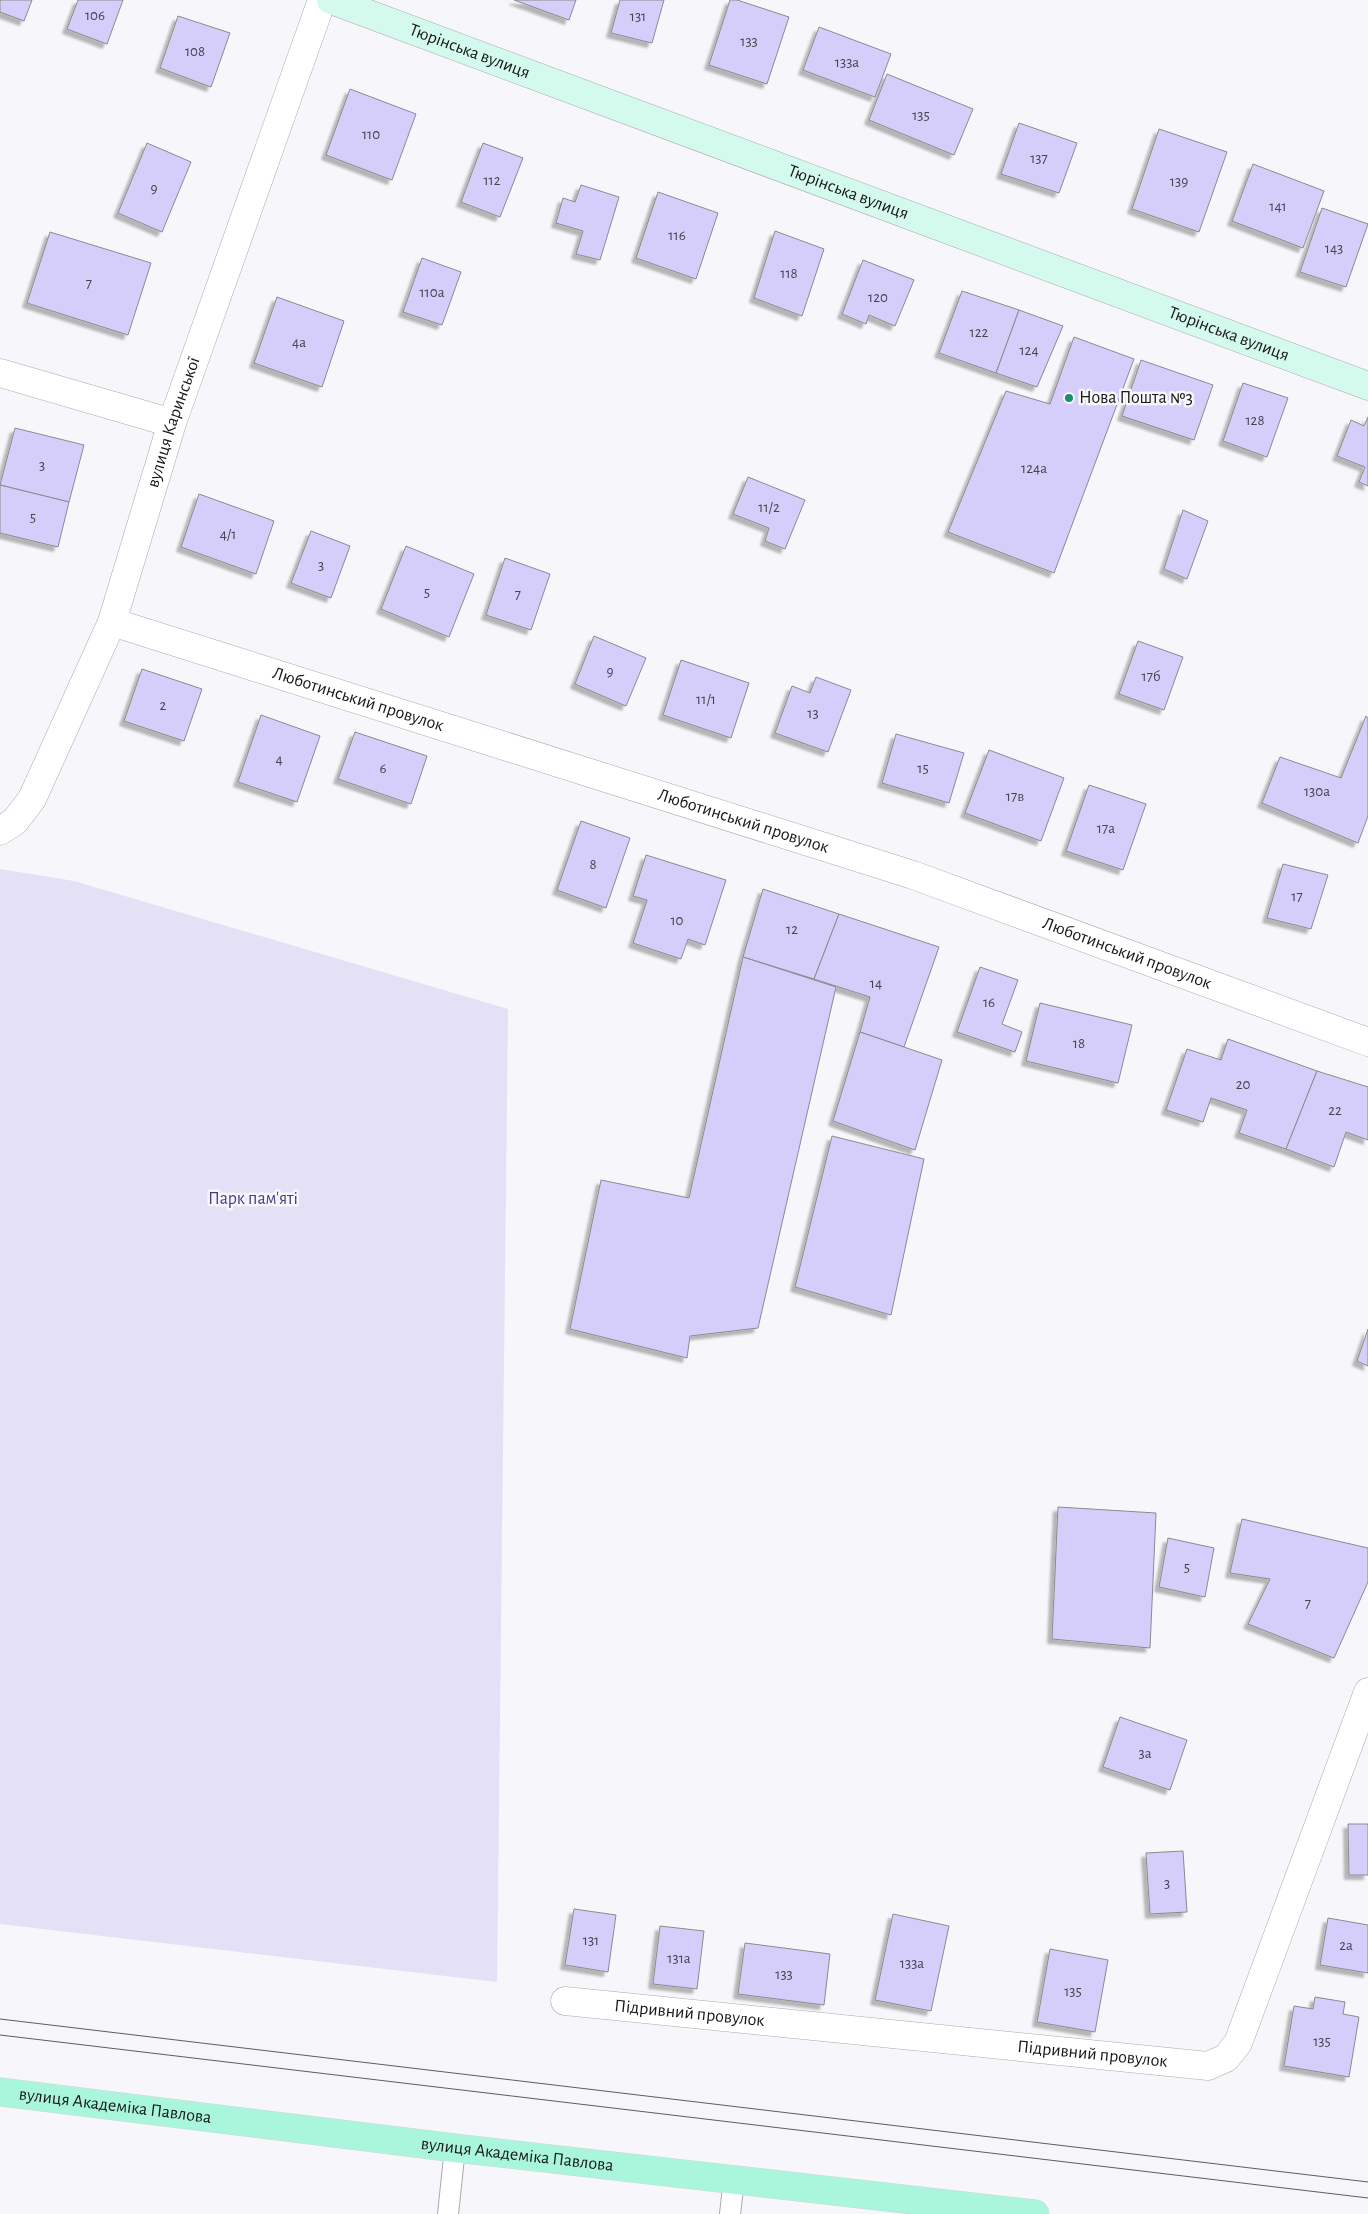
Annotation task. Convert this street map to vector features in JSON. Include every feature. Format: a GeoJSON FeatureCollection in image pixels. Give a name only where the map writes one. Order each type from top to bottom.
{"type":"FeatureCollection","features":[{"type":"Feature","properties":{"kind":"main road","name":"Тюрінська вулиця"},"geometry":{"type":"LineString","coordinates":[[331,0],[1368,386]]}},
{"type":"Feature","properties":{"kind":"main road","name":"вулиця Академіка Павлова"},"geometry":{"type":"LineString","coordinates":[[0,2092],[455,2148],[734,2179],[946,2209],[1035,2214]]}},
{"type":"Feature","properties":{"kind":"street","name":"вулиця Каринської"},"geometry":{"type":"LineString","coordinates":[[0,831],[15,821],[32,799],[112,622],[172,423],[322,0]]}},
{"type":"Feature","properties":{"kind":"street"},"geometry":{"type":"LineString","coordinates":[[0,373],[172,423]]}},
{"type":"Feature","properties":{"kind":"street","name":"Люботинський провулок"},"geometry":{"type":"LineString","coordinates":[[112,622],[914,875],[1368,1042]]}},
{"type":"Feature","properties":{"kind":"street","name":"Підривний провулок"},"geometry":{"type":"LineString","coordinates":[[565,2002],[1208,2066],[1226,2058],[1238,2043],[1368,1692]]}},
{"type":"Feature","properties":{"kind":"lane"},"geometry":{"type":"LineString","coordinates":[[448,2214],[455,2148]]}},
{"type":"Feature","properties":{"kind":"lane"},"geometry":{"type":"LineString","coordinates":[[730,2214],[734,2179]]}},
{"type":"Feature","properties":{"kind":"green space","name":"Парк пам'яті"},"geometry":{"type":"Polygon","coordinates":[[[0,869],[74,881],[508,1009],[497,1982],[0,1924],[0,869]]]}},
{"type":"Feature","properties":{"kind":"building"},"geometry":{"type":"Polygon","coordinates":[[[0,0],[32,0],[24,21],[0,12],[0,0]]]}},
{"type":"Feature","properties":{"kind":"building"},"geometry":{"type":"Polygon","coordinates":[[[78,0],[123,0],[107,44],[67,29],[78,0]]]}},
{"type":"Feature","properties":{"kind":"building"},"geometry":{"type":"Polygon","coordinates":[[[514,0],[576,0],[569,20],[514,0]]]}},
{"type":"Feature","properties":{"kind":"building"},"geometry":{"type":"Polygon","coordinates":[[[620,0],[664,0],[652,43],[611,33],[620,0]]]}},
{"type":"Feature","properties":{"kind":"building"},"geometry":{"type":"Polygon","coordinates":[[[730,0],[737,0],[789,17],[767,84],[709,65],[730,0]]]}},
{"type":"Feature","properties":{"kind":"building"},"geometry":{"type":"Polygon","coordinates":[[[178,16],[230,33],[211,87],[160,68],[178,16]]]}},
{"type":"Feature","properties":{"kind":"building"},"geometry":{"type":"Polygon","coordinates":[[[819,27],[891,54],[875,97],[803,70],[819,27]]]}},
{"type":"Feature","properties":{"kind":"building"},"geometry":{"type":"Polygon","coordinates":[[[887,74],[973,109],[954,155],[869,120],[887,74]]]}},
{"type":"Feature","properties":{"kind":"building"},"geometry":{"type":"Polygon","coordinates":[[[350,89],[416,114],[392,180],[326,155],[350,89]]]}},
{"type":"Feature","properties":{"kind":"building"},"geometry":{"type":"Polygon","coordinates":[[[1019,123],[1077,143],[1059,193],[1001,174],[1019,123]]]}},
{"type":"Feature","properties":{"kind":"building"},"geometry":{"type":"Polygon","coordinates":[[[1159,129],[1227,152],[1199,232],[1132,209],[1159,129]]]}},
{"type":"Feature","properties":{"kind":"building"},"geometry":{"type":"Polygon","coordinates":[[[147,143],[191,162],[162,232],[118,213],[147,143]]]}},
{"type":"Feature","properties":{"kind":"building"},"geometry":{"type":"Polygon","coordinates":[[[483,143],[523,158],[500,217],[461,202],[483,143]]]}},
{"type":"Feature","properties":{"kind":"building"},"geometry":{"type":"Polygon","coordinates":[[[1253,164],[1324,191],[1303,248],[1232,221],[1253,164]]]}},
{"type":"Feature","properties":{"kind":"building"},"geometry":{"type":"Polygon","coordinates":[[[581,185],[619,197],[600,260],[576,254],[583,231],[556,223],[563,198],[575,202],[581,185]]]}},
{"type":"Feature","properties":{"kind":"building"},"geometry":{"type":"Polygon","coordinates":[[[658,192],[718,213],[696,279],[636,258],[658,192]]]}},
{"type":"Feature","properties":{"kind":"building"},"geometry":{"type":"Polygon","coordinates":[[[1322,208],[1368,224],[1346,287],[1300,272],[1322,208]]]}},
{"type":"Feature","properties":{"kind":"building"},"geometry":{"type":"Polygon","coordinates":[[[775,231],[824,249],[802,316],[754,298],[775,231]]]}},
{"type":"Feature","properties":{"kind":"building"},"geometry":{"type":"Polygon","coordinates":[[[50,232],[151,263],[128,335],[27,303],[50,232]]]}},
{"type":"Feature","properties":{"kind":"building"},"geometry":{"type":"Polygon","coordinates":[[[422,258],[461,272],[442,325],[403,312],[422,258]]]}},
{"type":"Feature","properties":{"kind":"building"},"geometry":{"type":"Polygon","coordinates":[[[863,260],[914,280],[895,326],[869,315],[866,324],[842,314],[863,260]]]}},
{"type":"Feature","properties":{"kind":"building"},"geometry":{"type":"Polygon","coordinates":[[[962,291],[1019,310],[996,373],[939,353],[962,291]]]}},
{"type":"Feature","properties":{"kind":"building"},"geometry":{"type":"Polygon","coordinates":[[[277,297],[344,321],[322,387],[254,363],[277,297]]]}},
{"type":"Feature","properties":{"kind":"building"},"geometry":{"type":"Polygon","coordinates":[[[1019,310],[1063,326],[1037,387],[996,373],[1019,310]]]}},
{"type":"Feature","properties":{"kind":"building"},"geometry":{"type":"Polygon","coordinates":[[[1074,337],[1134,359],[1054,573],[948,532],[1006,391],[1050,404],[1074,337]]]}},
{"type":"Feature","properties":{"kind":"building"},"geometry":{"type":"Polygon","coordinates":[[[1141,360],[1213,385],[1194,440],[1122,416],[1141,360]]]}},
{"type":"Feature","properties":{"kind":"building"},"geometry":{"type":"Polygon","coordinates":[[[1243,383],[1288,398],[1267,457],[1223,441],[1243,383]]]}},
{"type":"Feature","properties":{"kind":"building"},"geometry":{"type":"Polygon","coordinates":[[[1368,417],[1368,486],[1359,482],[1365,467],[1337,456],[1351,420],[1364,426],[1368,417]]]}},
{"type":"Feature","properties":{"kind":"building"},"geometry":{"type":"Polygon","coordinates":[[[15,428],[84,445],[69,502],[0,485],[15,428]]]}},
{"type":"Feature","properties":{"kind":"building"},"geometry":{"type":"Polygon","coordinates":[[[748,477],[805,500],[785,549],[765,541],[769,528],[733,514],[748,477]]]}},
{"type":"Feature","properties":{"kind":"building"},"geometry":{"type":"Polygon","coordinates":[[[0,485],[69,502],[58,547],[0,533],[0,485]]]}},
{"type":"Feature","properties":{"kind":"building"},"geometry":{"type":"Polygon","coordinates":[[[199,494],[274,521],[256,574],[181,547],[199,494]]]}},
{"type":"Feature","properties":{"kind":"building"},"geometry":{"type":"Polygon","coordinates":[[[1183,510],[1208,521],[1187,579],[1164,569],[1183,510]]]}},
{"type":"Feature","properties":{"kind":"building"},"geometry":{"type":"Polygon","coordinates":[[[311,531],[350,546],[331,598],[291,583],[311,531]]]}},
{"type":"Feature","properties":{"kind":"building"},"geometry":{"type":"Polygon","coordinates":[[[406,546],[474,574],[449,637],[381,609],[406,546]]]}},
{"type":"Feature","properties":{"kind":"building"},"geometry":{"type":"Polygon","coordinates":[[[505,558],[550,574],[531,630],[486,615],[505,558]]]}},
{"type":"Feature","properties":{"kind":"building"},"geometry":{"type":"Polygon","coordinates":[[[594,636],[646,658],[626,706],[575,684],[594,636]]]}},
{"type":"Feature","properties":{"kind":"building"},"geometry":{"type":"Polygon","coordinates":[[[1138,641],[1183,657],[1164,710],[1119,694],[1138,641]]]}},
{"type":"Feature","properties":{"kind":"building"},"geometry":{"type":"Polygon","coordinates":[[[681,660],[749,683],[731,738],[663,715],[681,660]]]}},
{"type":"Feature","properties":{"kind":"building"},"geometry":{"type":"Polygon","coordinates":[[[142,669],[202,689],[184,741],[124,721],[142,669]]]}},
{"type":"Feature","properties":{"kind":"building"},"geometry":{"type":"Polygon","coordinates":[[[816,677],[851,690],[828,752],[775,733],[792,686],[810,693],[816,677]]]}},
{"type":"Feature","properties":{"kind":"building"},"geometry":{"type":"Polygon","coordinates":[[[261,715],[320,736],[297,802],[238,782],[261,715]]]}},
{"type":"Feature","properties":{"kind":"building"},"geometry":{"type":"Polygon","coordinates":[[[1366,716],[1368,718],[1368,816],[1358,843],[1262,803],[1280,757],[1341,778],[1366,716]]]}},
{"type":"Feature","properties":{"kind":"building"},"geometry":{"type":"Polygon","coordinates":[[[355,732],[427,756],[411,804],[338,779],[355,732]]]}},
{"type":"Feature","properties":{"kind":"building"},"geometry":{"type":"Polygon","coordinates":[[[896,734],[964,753],[949,803],[882,783],[896,734]]]}},
{"type":"Feature","properties":{"kind":"building"},"geometry":{"type":"Polygon","coordinates":[[[989,750],[1064,778],[1041,841],[965,813],[989,750]]]}},
{"type":"Feature","properties":{"kind":"building"},"geometry":{"type":"Polygon","coordinates":[[[1089,785],[1146,804],[1123,870],[1066,851],[1089,785]]]}},
{"type":"Feature","properties":{"kind":"building"},"geometry":{"type":"Polygon","coordinates":[[[581,821],[630,838],[606,908],[557,890],[581,821]]]}},
{"type":"Feature","properties":{"kind":"building"},"geometry":{"type":"Polygon","coordinates":[[[646,855],[726,880],[705,945],[688,939],[681,959],[633,943],[647,900],[633,896],[646,855]]]}},
{"type":"Feature","properties":{"kind":"building"},"geometry":{"type":"Polygon","coordinates":[[[1283,864],[1328,875],[1311,929],[1267,918],[1283,864]]]}},
{"type":"Feature","properties":{"kind":"building"},"geometry":{"type":"Polygon","coordinates":[[[763,889],[839,914],[814,979],[743,957],[763,889]]]}},
{"type":"Feature","properties":{"kind":"building"},"geometry":{"type":"Polygon","coordinates":[[[839,914],[939,947],[904,1047],[860,1032],[870,997],[814,979],[839,914]]]}},
{"type":"Feature","properties":{"kind":"building"},"geometry":{"type":"Polygon","coordinates":[[[743,957],[836,987],[758,1328],[690,1336],[687,1358],[570,1329],[601,1180],[689,1198],[743,957]]]}},
{"type":"Feature","properties":{"kind":"building"},"geometry":{"type":"Polygon","coordinates":[[[980,967],[1018,980],[1002,1024],[1022,1032],[1015,1052],[957,1032],[980,967]]]}},
{"type":"Feature","properties":{"kind":"building"},"geometry":{"type":"Polygon","coordinates":[[[1040,1003],[1132,1025],[1118,1083],[1026,1061],[1040,1003]]]}},
{"type":"Feature","properties":{"kind":"building"},"geometry":{"type":"Polygon","coordinates":[[[860,1032],[942,1060],[915,1150],[833,1121],[860,1032]]]}},
{"type":"Feature","properties":{"kind":"building"},"geometry":{"type":"Polygon","coordinates":[[[1228,1039],[1317,1071],[1286,1149],[1239,1133],[1247,1110],[1211,1098],[1203,1122],[1166,1110],[1187,1049],[1221,1060],[1228,1039]]]}},
{"type":"Feature","properties":{"kind":"building"},"geometry":{"type":"Polygon","coordinates":[[[1317,1071],[1368,1087],[1368,1140],[1346,1132],[1334,1167],[1286,1149],[1317,1071]]]}},
{"type":"Feature","properties":{"kind":"building"},"geometry":{"type":"Polygon","coordinates":[[[832,1136],[924,1159],[891,1315],[795,1287],[832,1136]]]}},
{"type":"Feature","properties":{"kind":"building"},"geometry":{"type":"Polygon","coordinates":[[[1368,1329],[1368,1366],[1357,1361],[1368,1329]]]}},
{"type":"Feature","properties":{"kind":"building"},"geometry":{"type":"Polygon","coordinates":[[[1058,1507],[1156,1513],[1150,1648],[1052,1639],[1058,1507]]]}},
{"type":"Feature","properties":{"kind":"building"},"geometry":{"type":"Polygon","coordinates":[[[1242,1519],[1368,1548],[1368,1582],[1334,1658],[1248,1624],[1270,1579],[1230,1573],[1242,1519]]]}},
{"type":"Feature","properties":{"kind":"building"},"geometry":{"type":"Polygon","coordinates":[[[1168,1538],[1214,1548],[1205,1597],[1159,1587],[1168,1538]]]}},
{"type":"Feature","properties":{"kind":"building"},"geometry":{"type":"Polygon","coordinates":[[[1120,1717],[1187,1740],[1170,1790],[1103,1767],[1120,1717]]]}},
{"type":"Feature","properties":{"kind":"building"},"geometry":{"type":"Polygon","coordinates":[[[1348,1824],[1368,1824],[1368,1875],[1349,1875],[1348,1824]]]}},
{"type":"Feature","properties":{"kind":"building"},"geometry":{"type":"Polygon","coordinates":[[[1183,1851],[1187,1912],[1150,1914],[1146,1853],[1183,1851]]]}},
{"type":"Feature","properties":{"kind":"building"},"geometry":{"type":"Polygon","coordinates":[[[574,1909],[616,1915],[608,1972],[565,1965],[574,1909]]]}},
{"type":"Feature","properties":{"kind":"building"},"geometry":{"type":"Polygon","coordinates":[[[893,1914],[949,1926],[931,2011],[875,2000],[893,1914]]]}},
{"type":"Feature","properties":{"kind":"building"},"geometry":{"type":"Polygon","coordinates":[[[1328,1918],[1368,1925],[1368,1973],[1320,1965],[1328,1918]]]}},
{"type":"Feature","properties":{"kind":"building"},"geometry":{"type":"Polygon","coordinates":[[[660,1926],[704,1931],[697,1989],[653,1984],[660,1926]]]}},
{"type":"Feature","properties":{"kind":"building"},"geometry":{"type":"Polygon","coordinates":[[[745,1943],[830,1954],[824,2005],[738,1994],[745,1943]]]}},
{"type":"Feature","properties":{"kind":"building"},"geometry":{"type":"Polygon","coordinates":[[[1050,1949],[1108,1960],[1095,2032],[1037,2022],[1050,1949]]]}},
{"type":"Feature","properties":{"kind":"building"},"geometry":{"type":"Polygon","coordinates":[[[1315,1997],[1345,2002],[1343,2014],[1359,2017],[1349,2077],[1284,2066],[1294,2006],[1313,2009],[1315,1997]]]}},
{"type":"Feature","properties":{"kind":"tram line"},"geometry":{"type":"LineString","coordinates":[[0,2019],[1368,2182]]}},
{"type":"Feature","properties":{"kind":"tram line"},"geometry":{"type":"LineString","coordinates":[[0,2035],[1368,2198]]}},
{"type":"Feature","properties":{"kind":"place","name":"Нова Пошта №3"},"geometry":{"type":"Point","coordinates":[1069,398]}}]}
